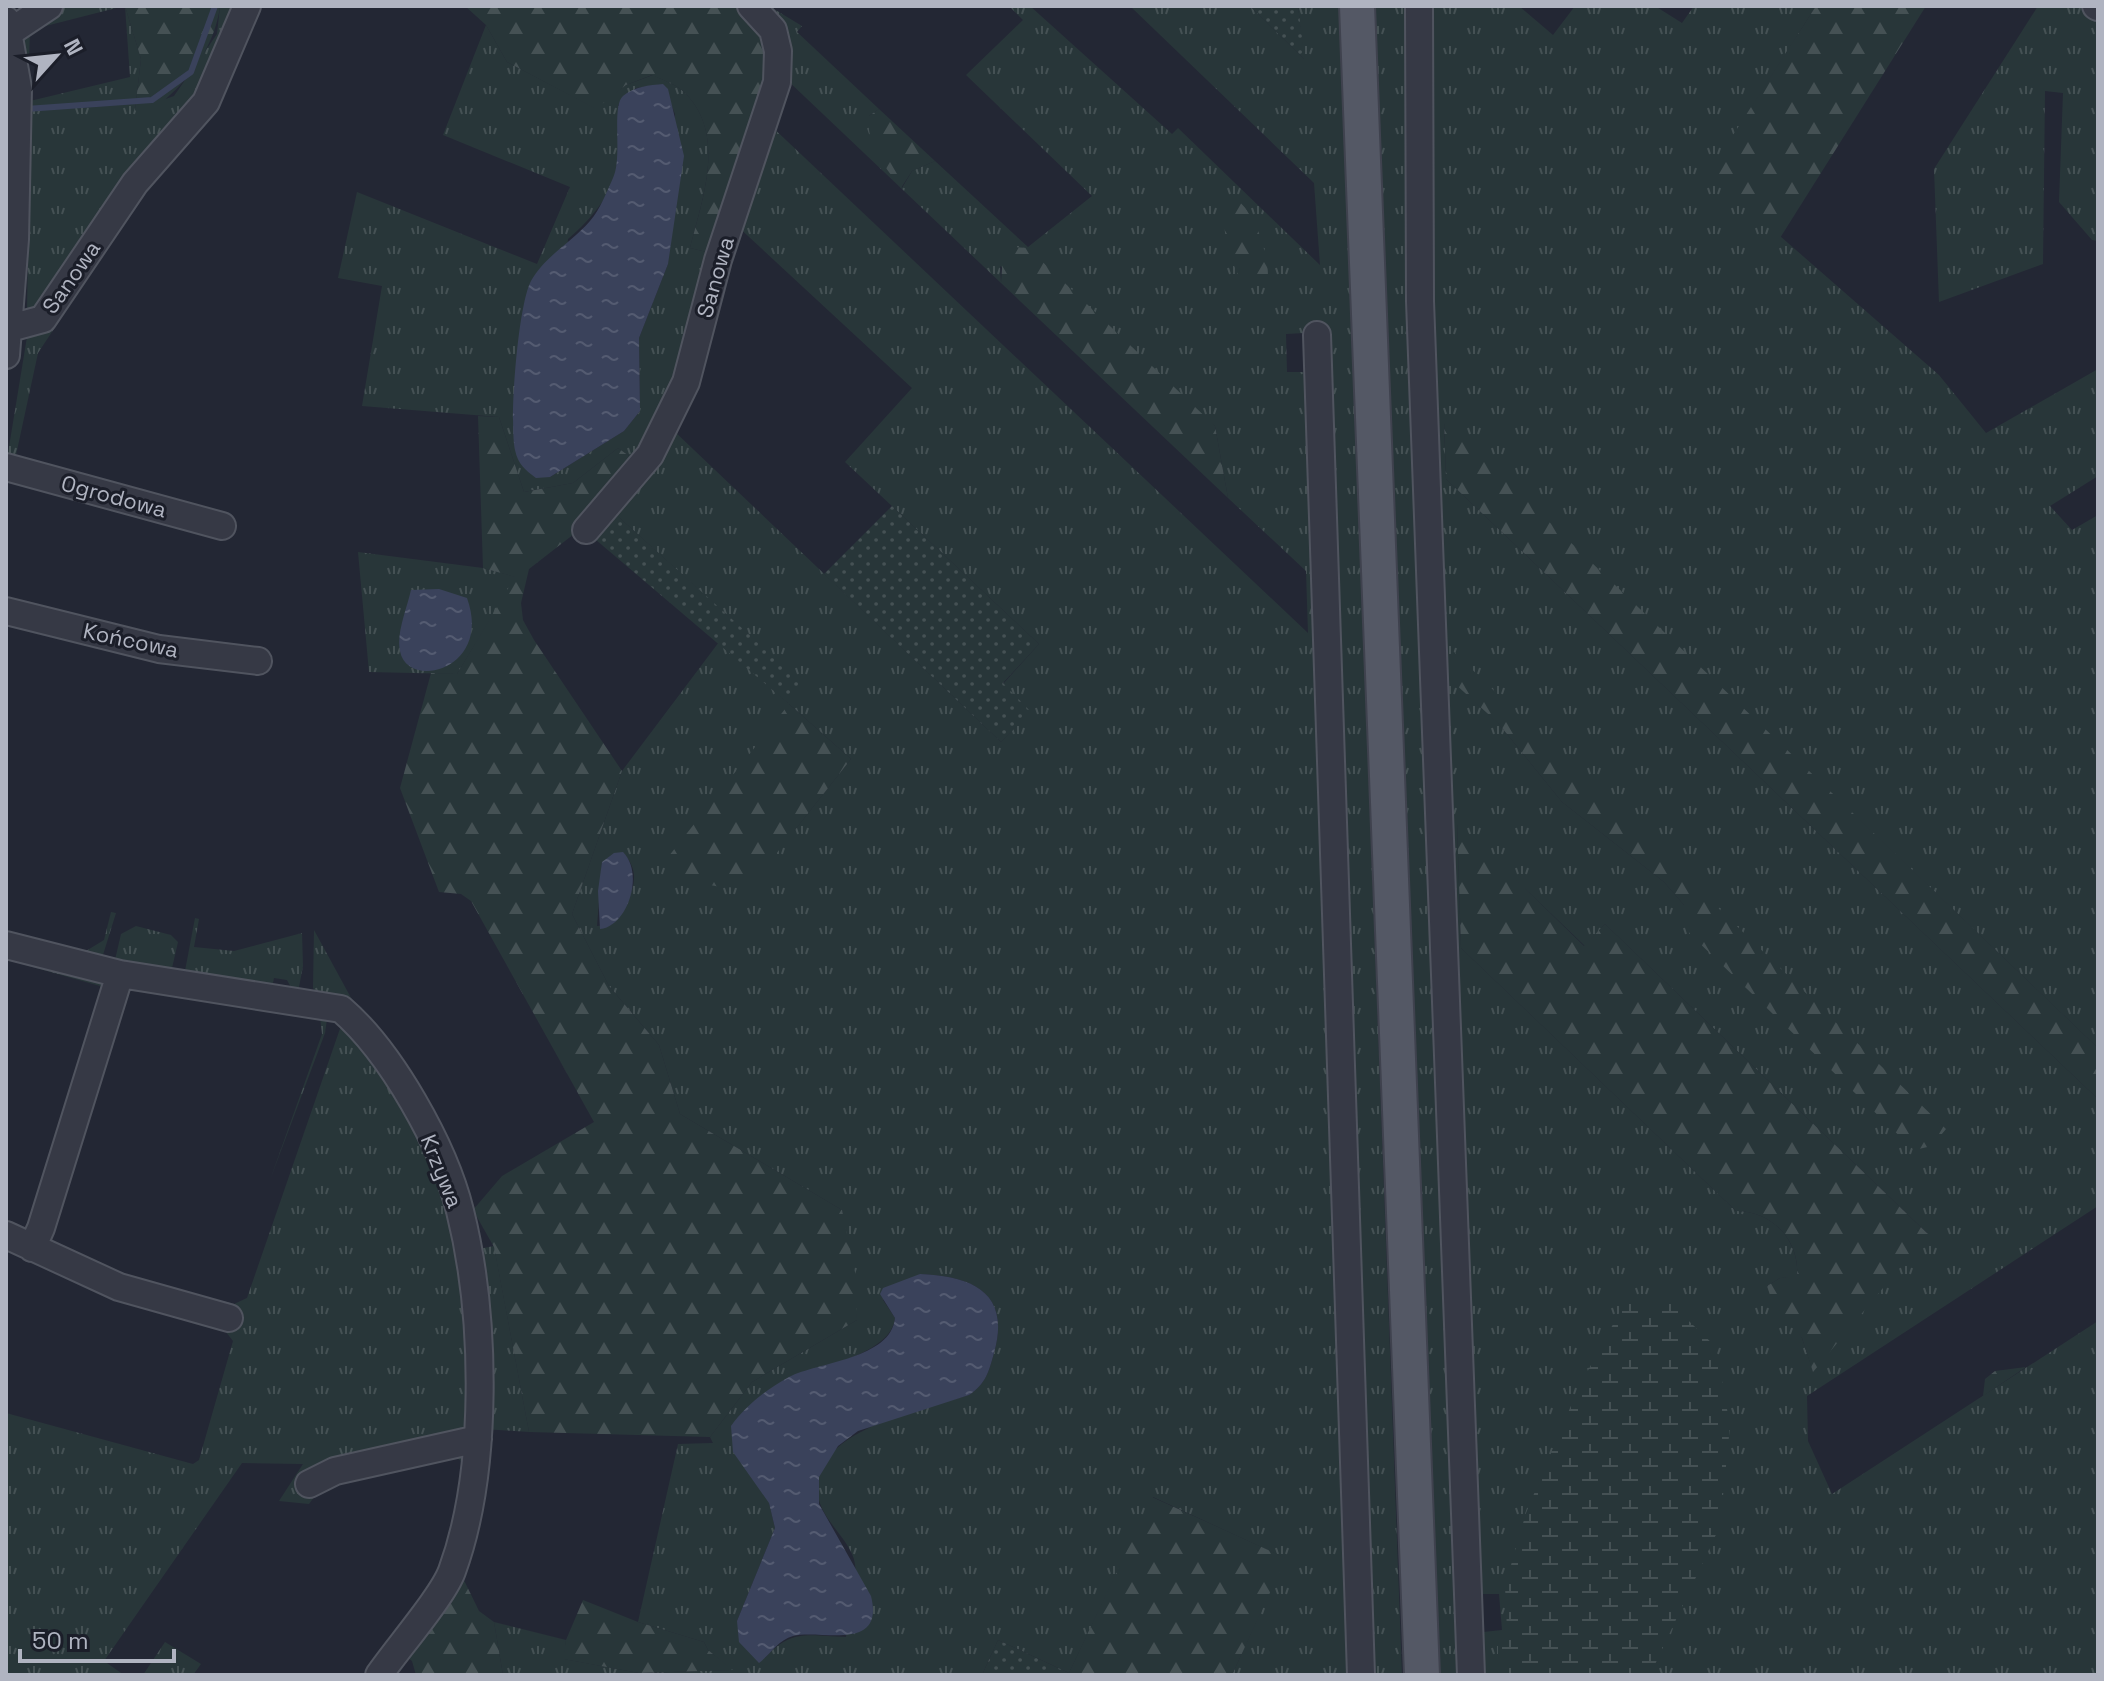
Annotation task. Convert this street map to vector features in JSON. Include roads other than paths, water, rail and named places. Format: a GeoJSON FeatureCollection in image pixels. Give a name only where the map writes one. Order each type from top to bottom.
{"type":"FeatureCollection","features":[{"type":"Feature","properties":{"kind":"main road"},"geometry":{"type":"LineString","coordinates":[[1357,6],[1422,1675]]}},
{"type":"Feature","properties":{"kind":"street"},"geometry":{"type":"LineString","coordinates":[[6,355],[10,328],[18,88],[8,35],[49,6]]}},
{"type":"Feature","properties":{"kind":"street","name":"Sanowa"},"geometry":{"type":"LineString","coordinates":[[10,328],[43,319],[135,183],[206,102],[247,6]]}},
{"type":"Feature","properties":{"kind":"street","name":"Sanowa"},"geometry":{"type":"LineString","coordinates":[[586,530],[650,455],[686,382],[718,260],[777,82],[778,51],[773,30],[751,6]]}},
{"type":"Feature","properties":{"kind":"street"},"geometry":{"type":"LineString","coordinates":[[1419,6],[1422,366],[1471,1675]]}},
{"type":"Feature","properties":{"kind":"street"},"geometry":{"type":"LineString","coordinates":[[1317,335],[1361,1675]]}},
{"type":"Feature","properties":{"kind":"street","name":"Ogrodowa"},"geometry":{"type":"LineString","coordinates":[[6,467],[222,526]]}},
{"type":"Feature","properties":{"kind":"street","name":"Końcowa"},"geometry":{"type":"LineString","coordinates":[[6,611],[159,649],[258,661]]}},
{"type":"Feature","properties":{"kind":"street","name":"Krzywa"},"geometry":{"type":"LineString","coordinates":[[6,945],[120,974],[307,1001],[341,1009],[357,1023],[407,1090],[460,1210],[480,1373],[478,1439],[474,1484],[451,1574],[379,1675]]}},
{"type":"Feature","properties":{"kind":"street"},"geometry":{"type":"LineString","coordinates":[[32,1248],[41,1228],[120,974]]}},
{"type":"Feature","properties":{"kind":"street"},"geometry":{"type":"LineString","coordinates":[[6,1235],[119,1287],[229,1318]]}},
{"type":"Feature","properties":{"kind":"street"},"geometry":{"type":"LineString","coordinates":[[309,1484],[335,1471],[478,1439]]}},
{"type":"Feature","properties":{"kind":"water"},"geometry":{"type":"Polygon","coordinates":[[[663,84],[668,89],[684,156],[668,264],[639,338],[640,411],[624,431],[550,477],[536,478],[518,459],[513,436],[516,364],[526,294],[537,272],[590,221],[603,200],[616,169],[618,110],[623,96],[647,86],[663,84]]]}},
{"type":"Feature","properties":{"kind":"water"},"geometry":{"type":"Polygon","coordinates":[[[439,589],[467,598],[472,623],[468,642],[459,657],[446,666],[431,671],[417,670],[406,663],[400,651],[399,637],[411,590],[439,589]]]}},
{"type":"Feature","properties":{"kind":"water"},"geometry":{"type":"Polygon","coordinates":[[[623,852],[632,873],[630,898],[618,919],[600,929],[598,891],[602,862],[614,853],[623,852]]]}},
{"type":"Feature","properties":{"kind":"water"},"geometry":{"type":"Polygon","coordinates":[[[920,1274],[971,1284],[992,1302],[998,1332],[988,1371],[983,1382],[969,1395],[858,1431],[838,1446],[819,1477],[819,1504],[871,1596],[873,1614],[869,1625],[860,1632],[848,1635],[793,1636],[779,1644],[759,1663],[739,1642],[737,1621],[775,1528],[769,1503],[733,1452],[731,1426],[757,1398],[789,1377],[867,1351],[881,1342],[890,1332],[895,1318],[880,1294],[883,1288],[920,1274]]]}},
{"type":"Feature","properties":{"kind":"waterway"},"geometry":{"type":"LineString","coordinates":[[26,109],[152,100],[191,72],[215,6]]}}]}
